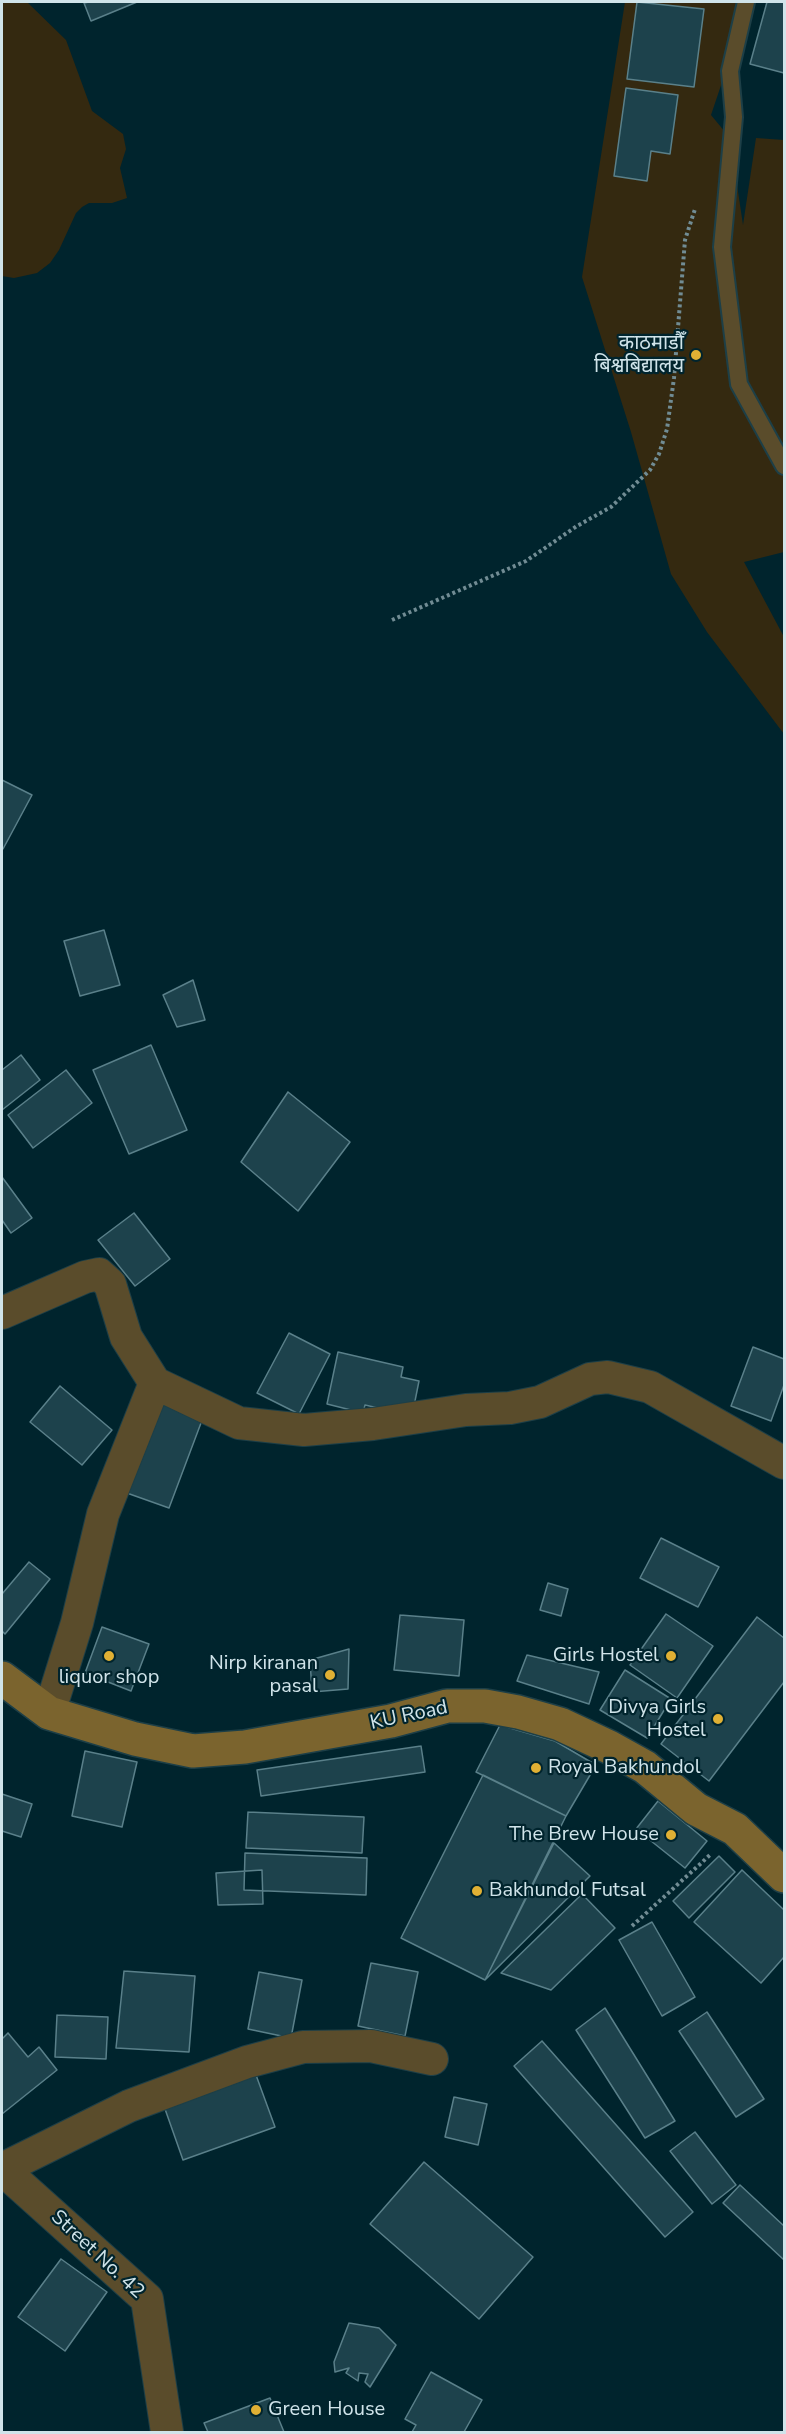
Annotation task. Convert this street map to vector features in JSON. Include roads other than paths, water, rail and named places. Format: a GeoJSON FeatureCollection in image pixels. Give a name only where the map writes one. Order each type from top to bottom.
{"type":"FeatureCollection","features":[{"type":"Feature","properties":{"kind":"street"},"geometry":{"type":"LineString","coordinates":[[2,1313],[85,1277],[99,1274],[110,1284],[126,1337],[155,1383],[239,1423],[304,1430],[373,1424],[466,1410],[510,1408],[540,1402],[590,1379],[608,1377],[650,1387],[784,1463]]}},
{"type":"Feature","properties":{"kind":"street"},"geometry":{"type":"LineString","coordinates":[[49,1713],[77,1623],[103,1514],[155,1383]]}},
{"type":"Feature","properties":{"kind":"street","name":"KU Road"},"geometry":{"type":"LineString","coordinates":[[2,1678],[49,1713],[135,1739],[193,1751],[245,1747],[391,1721],[447,1706],[485,1706],[560,1724],[645,1767],[696,1809],[735,1829],[784,1876]]}},
{"type":"Feature","properties":{"kind":"street"},"geometry":{"type":"LineString","coordinates":[[2,2169],[129,2106],[246,2062],[303,2048],[371,2046],[432,2059]]}},
{"type":"Feature","properties":{"kind":"street","name":"Street No. 42"},"geometry":{"type":"LineString","coordinates":[[2,2169],[147,2299],[167,2433]]}},
{"type":"Feature","properties":{"kind":"lane"},"geometry":{"type":"LineString","coordinates":[[746,2],[730,71],[734,117],[722,247],[739,384],[784,466]]}},
{"type":"Feature","properties":{"kind":"place","name":"काठमाडौँ बिश्वबिद्यालय"},"geometry":{"type":"Point","coordinates":[696,355]}},
{"type":"Feature","properties":{"kind":"place","name":"liquor shop"},"geometry":{"type":"Point","coordinates":[109,1656]}},
{"type":"Feature","properties":{"kind":"place","name":"Girls Hostel"},"geometry":{"type":"Point","coordinates":[671,1656]}},
{"type":"Feature","properties":{"kind":"place","name":"Nirp kiranan pasal"},"geometry":{"type":"Point","coordinates":[330,1675]}},
{"type":"Feature","properties":{"kind":"place","name":"Divya Girls Hostel"},"geometry":{"type":"Point","coordinates":[718,1719]}},
{"type":"Feature","properties":{"kind":"place","name":"Royal Bakhundol"},"geometry":{"type":"Point","coordinates":[536,1768]}},
{"type":"Feature","properties":{"kind":"place","name":"The Brew House"},"geometry":{"type":"Point","coordinates":[671,1835]}},
{"type":"Feature","properties":{"kind":"place","name":"Bakhundol Futsal"},"geometry":{"type":"Point","coordinates":[477,1891]}},
{"type":"Feature","properties":{"kind":"place","name":"Green House"},"geometry":{"type":"Point","coordinates":[256,2410]}}]}
